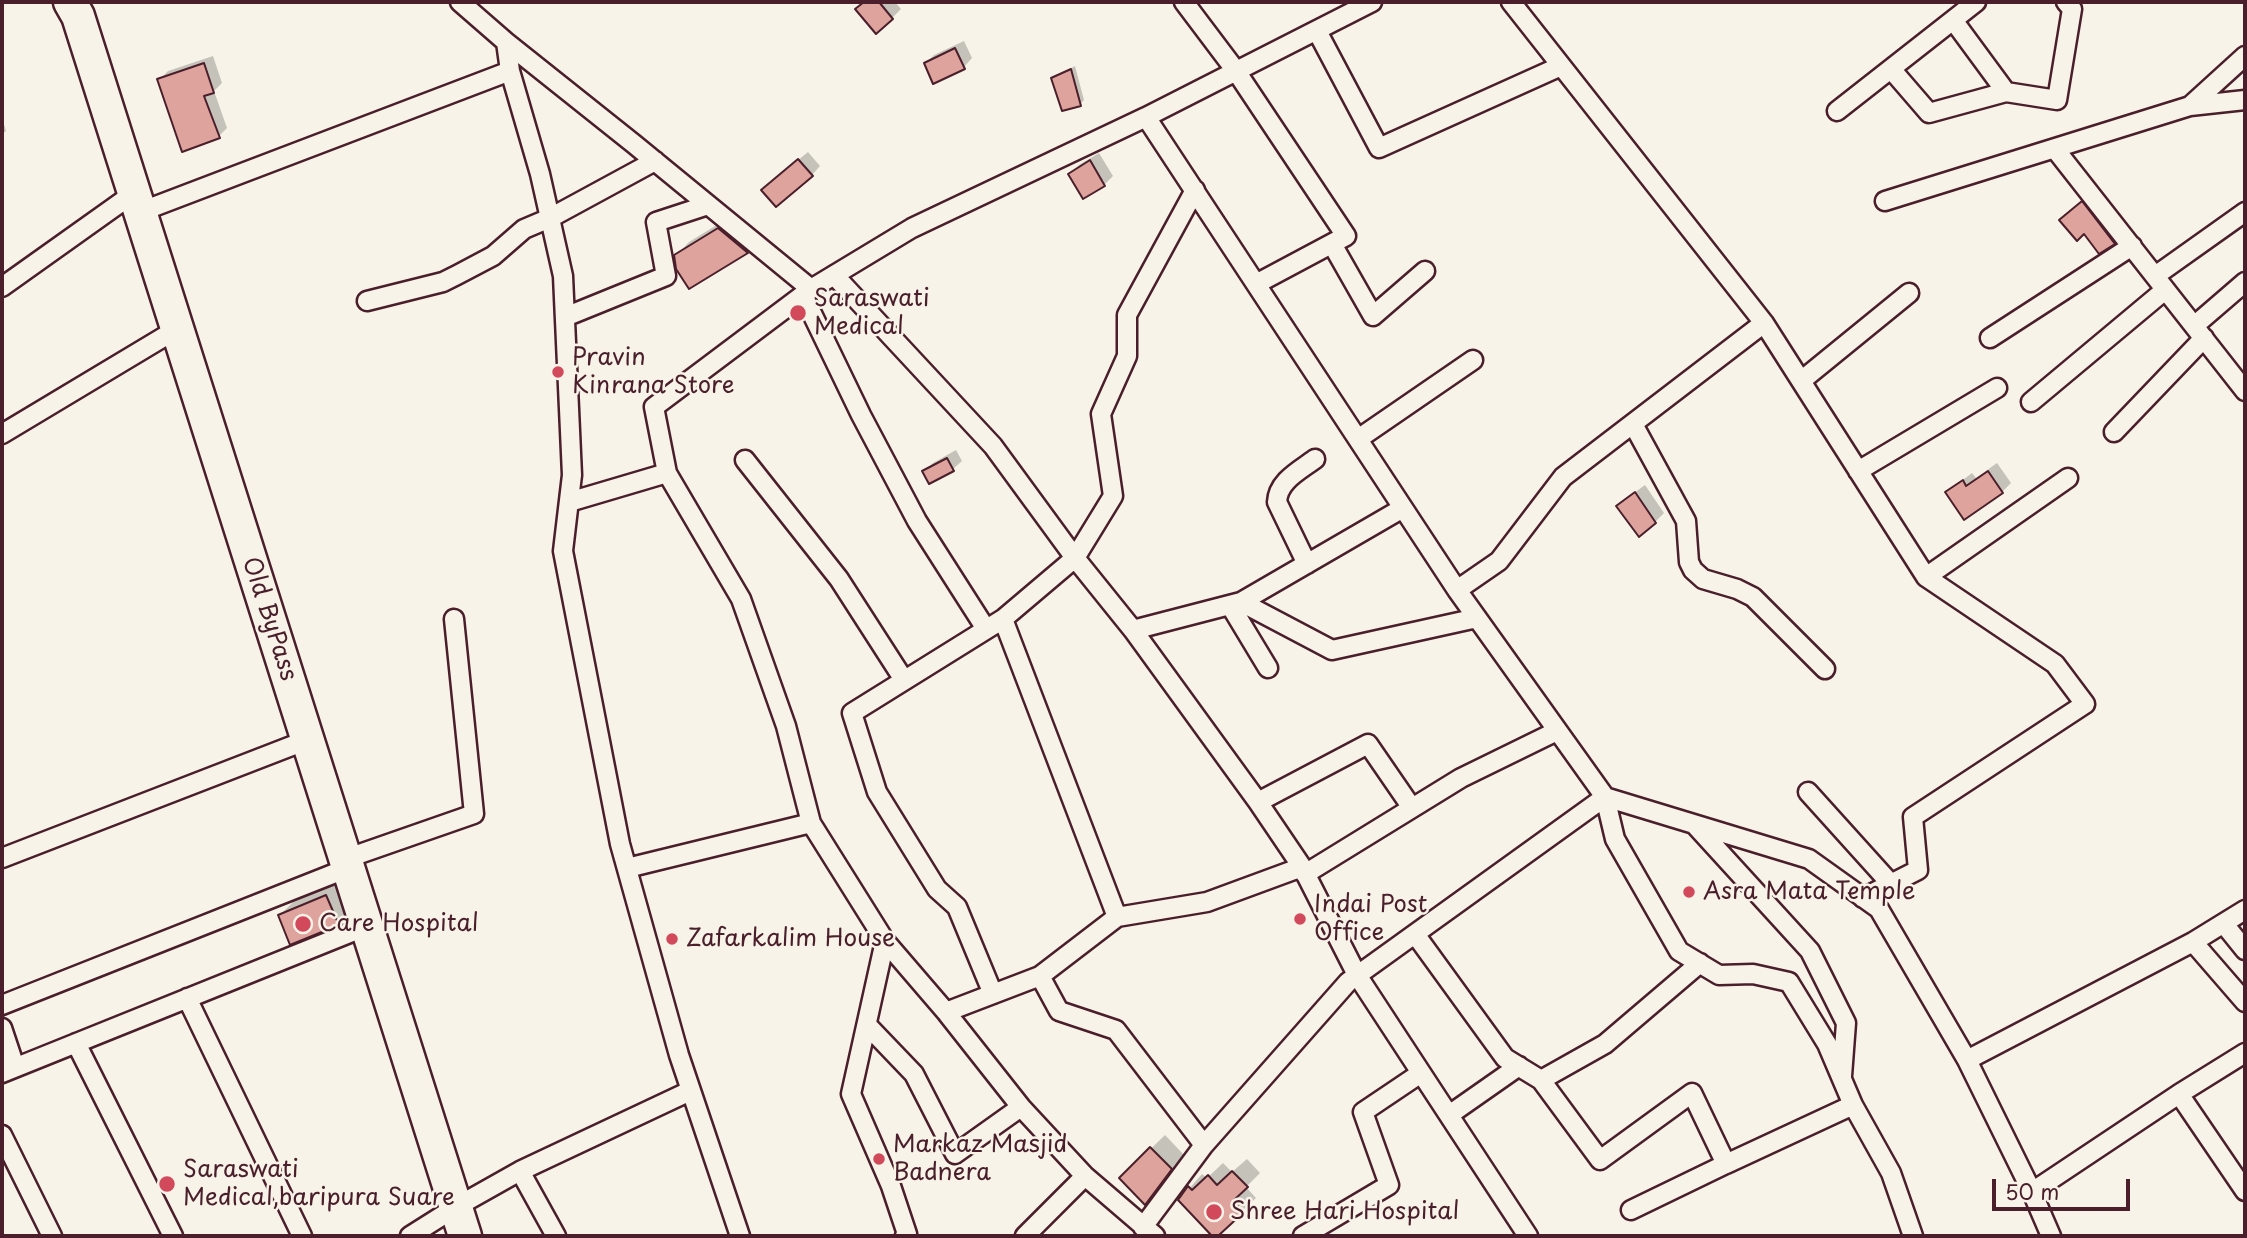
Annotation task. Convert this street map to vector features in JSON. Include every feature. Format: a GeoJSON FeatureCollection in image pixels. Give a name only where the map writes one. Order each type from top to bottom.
{"type":"FeatureCollection","features":[{"type":"Feature","properties":{"kind":"highway","name":"Old ByPass"},"geometry":{"type":"LineString","coordinates":[[70,2],[78,16],[460,1222]]}},
{"type":"Feature","properties":{"kind":"street"},"geometry":{"type":"LineString","coordinates":[[460,2],[708,205],[807,292],[861,415],[917,521],[986,629]]}},
{"type":"Feature","properties":{"kind":"street"},"geometry":{"type":"LineString","coordinates":[[1184,2],[1237,71],[1346,236],[1256,284]]}},
{"type":"Feature","properties":{"kind":"street"},"geometry":{"type":"LineString","coordinates":[[1372,2],[1146,117],[912,228],[807,292],[653,407],[667,472],[741,599],[786,726],[811,822],[885,941],[946,1012],[1021,1107],[1085,1176],[1149,1232],[1204,1145],[1348,982],[1605,797]]}},
{"type":"Feature","properties":{"kind":"street"},"geometry":{"type":"LineString","coordinates":[[1511,2],[1764,323],[1926,577],[2055,664],[2085,704],[1913,817],[1918,870],[1863,898]]}},
{"type":"Feature","properties":{"kind":"street"},"geometry":{"type":"LineString","coordinates":[[1837,111],[1976,2]]}},
{"type":"Feature","properties":{"kind":"street"},"geometry":{"type":"LineString","coordinates":[[1891,68],[1929,113],[2006,92],[2057,100],[2072,9],[2066,2]]}},
{"type":"Feature","properties":{"kind":"street"},"geometry":{"type":"LineString","coordinates":[[1952,20],[2006,92]]}},
{"type":"Feature","properties":{"kind":"street"},"geometry":{"type":"LineString","coordinates":[[1317,31],[1379,148],[1561,66]]}},
{"type":"Feature","properties":{"kind":"street"},"geometry":{"type":"LineString","coordinates":[[506,42],[510,71],[540,174],[563,276],[572,475],[563,551],[626,868],[690,1091],[740,1236]]}},
{"type":"Feature","properties":{"kind":"street"},"geometry":{"type":"LineString","coordinates":[[2190,106],[2245,57]]}},
{"type":"Feature","properties":{"kind":"street"},"geometry":{"type":"LineString","coordinates":[[2,288],[137,203],[510,71]]}},
{"type":"Feature","properties":{"kind":"street"},"geometry":{"type":"LineString","coordinates":[[1885,201],[2190,106],[2245,100]]}},
{"type":"Feature","properties":{"kind":"street"},"geometry":{"type":"LineString","coordinates":[[1146,117],[1457,590],[1605,797],[1615,839],[1679,951],[1719,975],[1753,974],[1789,982],[1827,1044],[1853,1105],[1891,1173],[1913,1236]]}},
{"type":"Feature","properties":{"kind":"street"},"geometry":{"type":"LineString","coordinates":[[2055,149],[2245,391]]}},
{"type":"Feature","properties":{"kind":"street"},"geometry":{"type":"LineString","coordinates":[[367,301],[443,282],[493,256],[524,229],[550,218],[655,161]]}},
{"type":"Feature","properties":{"kind":"street"},"geometry":{"type":"LineString","coordinates":[[993,994],[957,906],[937,889],[877,792],[852,713],[1003,619],[1075,558],[1113,496],[1101,414],[1127,356],[1126,315],[1195,190]]}},
{"type":"Feature","properties":{"kind":"street"},"geometry":{"type":"LineString","coordinates":[[565,317],[666,276],[656,222],[708,205]]}},
{"type":"Feature","properties":{"kind":"street"},"geometry":{"type":"LineString","coordinates":[[2031,402],[2160,283],[2245,212]]}},
{"type":"Feature","properties":{"kind":"street"},"geometry":{"type":"LineString","coordinates":[[1332,244],[1373,316],[1425,271]]}},
{"type":"Feature","properties":{"kind":"street"},"geometry":{"type":"LineString","coordinates":[[1990,338],[2132,246]]}},
{"type":"Feature","properties":{"kind":"street"},"geometry":{"type":"LineString","coordinates":[[834,275],[993,446],[1075,558],[1133,630],[1258,802],[1303,870],[1357,975],[1528,1236]]}},
{"type":"Feature","properties":{"kind":"street"},"geometry":{"type":"LineString","coordinates":[[2114,432],[2245,282]]}},
{"type":"Feature","properties":{"kind":"street"},"geometry":{"type":"LineString","coordinates":[[1801,381],[1909,293]]}},
{"type":"Feature","properties":{"kind":"street"},"geometry":{"type":"LineString","coordinates":[[1457,590],[1499,561],[1563,477],[1764,323]]}},
{"type":"Feature","properties":{"kind":"street"},"geometry":{"type":"LineString","coordinates":[[2,434],[177,329]]}},
{"type":"Feature","properties":{"kind":"street"},"geometry":{"type":"LineString","coordinates":[[1358,439],[1473,360]]}},
{"type":"Feature","properties":{"kind":"street"},"geometry":{"type":"LineString","coordinates":[[1858,471],[1997,388]]}},
{"type":"Feature","properties":{"kind":"street"},"geometry":{"type":"LineString","coordinates":[[1633,424],[1686,521],[1689,562],[1693,570],[1703,579],[1753,597],[1825,669]]}},
{"type":"Feature","properties":{"kind":"street"},"geometry":{"type":"LineString","coordinates":[[1307,564],[1279,511],[1277,492],[1283,483],[1315,459]]}},
{"type":"Feature","properties":{"kind":"street"},"geometry":{"type":"LineString","coordinates":[[745,460],[839,579],[904,680]]}},
{"type":"Feature","properties":{"kind":"street"},"geometry":{"type":"LineString","coordinates":[[569,502],[667,472]]}},
{"type":"Feature","properties":{"kind":"street"},"geometry":{"type":"LineString","coordinates":[[1926,577],[2068,478]]}},
{"type":"Feature","properties":{"kind":"street"},"geometry":{"type":"LineString","coordinates":[[1133,630],[1236,603],[1403,508]]}},
{"type":"Feature","properties":{"kind":"street"},"geometry":{"type":"LineString","coordinates":[[1236,603],[1332,650],[1478,618]]}},
{"type":"Feature","properties":{"kind":"street"},"geometry":{"type":"LineString","coordinates":[[1236,603],[1268,668]]}},
{"type":"Feature","properties":{"kind":"street"},"geometry":{"type":"LineString","coordinates":[[1003,619],[1117,917]]}},
{"type":"Feature","properties":{"kind":"street"},"geometry":{"type":"LineString","coordinates":[[2,1006],[347,863],[474,814],[454,620]]}},
{"type":"Feature","properties":{"kind":"street"},"geometry":{"type":"LineString","coordinates":[[946,1012],[1040,976],[1117,917],[1207,902],[1303,870],[1461,778],[1558,731]]}},
{"type":"Feature","properties":{"kind":"street"},"geometry":{"type":"LineString","coordinates":[[2,858],[307,740]]}},
{"type":"Feature","properties":{"kind":"street"},"geometry":{"type":"LineString","coordinates":[[1258,802],[1368,744],[1412,808]]}},
{"type":"Feature","properties":{"kind":"street"},"geometry":{"type":"LineString","coordinates":[[1808,792],[1891,884]]}},
{"type":"Feature","properties":{"kind":"street"},"geometry":{"type":"LineString","coordinates":[[1605,797],[1809,859],[1879,909],[1967,1060],[2051,1236]]}},
{"type":"Feature","properties":{"kind":"street"},"geometry":{"type":"LineString","coordinates":[[626,868],[811,822]]}},
{"type":"Feature","properties":{"kind":"street"},"geometry":{"type":"LineString","coordinates":[[1694,823],[1810,951],[1846,1023],[1842,1080]]}},
{"type":"Feature","properties":{"kind":"street"},"geometry":{"type":"LineString","coordinates":[[1967,1060],[2193,942],[2245,910]]}},
{"type":"Feature","properties":{"kind":"street"},"geometry":{"type":"LineString","coordinates":[[2224,924],[2245,950]]}},
{"type":"Feature","properties":{"kind":"street"},"geometry":{"type":"LineString","coordinates":[[2,1028],[8,1070],[366,926]]}},
{"type":"Feature","properties":{"kind":"street"},"geometry":{"type":"LineString","coordinates":[[1415,934],[1505,1058],[1541,1080],[1600,1160],[1692,1093],[1726,1164]]}},
{"type":"Feature","properties":{"kind":"street"},"geometry":{"type":"LineString","coordinates":[[885,941],[851,1094],[891,1186],[907,1234],[905,1236]]}},
{"type":"Feature","properties":{"kind":"street"},"geometry":{"type":"LineString","coordinates":[[2193,942],[2245,1002]]}},
{"type":"Feature","properties":{"kind":"street"},"geometry":{"type":"LineString","coordinates":[[1541,1080],[1605,1044],[1700,963]]}},
{"type":"Feature","properties":{"kind":"street"},"geometry":{"type":"LineString","coordinates":[[1040,976],[1059,1011],[1116,1030],[1204,1145]]}},
{"type":"Feature","properties":{"kind":"street"},"geometry":{"type":"LineString","coordinates":[[187,998],[302,1236]]}},
{"type":"Feature","properties":{"kind":"street"},"geometry":{"type":"LineString","coordinates":[[868,1026],[914,1074],[955,1154],[1021,1107]]}},
{"type":"Feature","properties":{"kind":"street"},"geometry":{"type":"LineString","coordinates":[[76,1043],[173,1236]]}},
{"type":"Feature","properties":{"kind":"street"},"geometry":{"type":"LineString","coordinates":[[2032,1192],[2245,1053]]}},
{"type":"Feature","properties":{"kind":"street"},"geometry":{"type":"LineString","coordinates":[[1449,1115],[1519,1066]]}},
{"type":"Feature","properties":{"kind":"street"},"geometry":{"type":"LineString","coordinates":[[1303,1236],[1390,1185],[1363,1112],[1421,1073]]}},
{"type":"Feature","properties":{"kind":"street"},"geometry":{"type":"LineString","coordinates":[[410,1236],[460,1222],[520,1171],[690,1091]]}},
{"type":"Feature","properties":{"kind":"street"},"geometry":{"type":"LineString","coordinates":[[2179,1094],[2245,1191]]}},
{"type":"Feature","properties":{"kind":"street"},"geometry":{"type":"LineString","coordinates":[[1631,1210],[1853,1105]]}},
{"type":"Feature","properties":{"kind":"street"},"geometry":{"type":"LineString","coordinates":[[2,1135],[52,1236]]}},
{"type":"Feature","properties":{"kind":"street"},"geometry":{"type":"LineString","coordinates":[[520,1171],[556,1236]]}},
{"type":"Feature","properties":{"kind":"street"},"geometry":{"type":"LineString","coordinates":[[1025,1236],[1085,1176]]}},
{"type":"Feature","properties":{"kind":"building"},"geometry":{"type":"Polygon","coordinates":[[[864,2],[879,2],[893,19],[876,34],[855,9],[864,2]]]}},
{"type":"Feature","properties":{"kind":"building"},"geometry":{"type":"Polygon","coordinates":[[[955,48],[965,69],[933,84],[924,63],[955,48]]]}},
{"type":"Feature","properties":{"kind":"building"},"geometry":{"type":"Polygon","coordinates":[[[204,63],[214,93],[204,96],[220,138],[182,152],[157,79],[204,63]]]}},
{"type":"Feature","properties":{"kind":"building"},"geometry":{"type":"Polygon","coordinates":[[[1071,69],[1081,106],[1062,111],[1051,78],[1071,69]]]}},
{"type":"Feature","properties":{"kind":"building"},"geometry":{"type":"Polygon","coordinates":[[[798,159],[813,176],[776,207],[761,190],[798,159]]]}},
{"type":"Feature","properties":{"kind":"building"},"geometry":{"type":"Polygon","coordinates":[[[1090,160],[1105,186],[1083,199],[1068,174],[1090,160]]]}},
{"type":"Feature","properties":{"kind":"building"},"geometry":{"type":"Polygon","coordinates":[[[2082,201],[2115,244],[2099,254],[2084,234],[2077,241],[2059,220],[2082,201]]]}},
{"type":"Feature","properties":{"kind":"building"},"geometry":{"type":"Polygon","coordinates":[[[718,228],[748,253],[689,289],[676,269],[674,255],[718,228]]]}},
{"type":"Feature","properties":{"kind":"building"},"geometry":{"type":"Polygon","coordinates":[[[947,458],[954,471],[929,484],[922,471],[947,458]]]}},
{"type":"Feature","properties":{"kind":"building"},"geometry":{"type":"Polygon","coordinates":[[[1988,471],[2003,493],[1964,520],[1945,492],[1963,480],[1966,486],[1988,471]]]}},
{"type":"Feature","properties":{"kind":"building"},"geometry":{"type":"Polygon","coordinates":[[[1635,492],[1656,523],[1639,537],[1616,506],[1635,492]]]}},
{"type":"Feature","properties":{"kind":"building"},"geometry":{"type":"Polygon","coordinates":[[[326,895],[339,925],[290,945],[278,915],[326,895]]]}},
{"type":"Feature","properties":{"kind":"building"},"geometry":{"type":"Polygon","coordinates":[[[1150,1147],[1172,1169],[1145,1205],[1119,1178],[1150,1147]]]}},
{"type":"Feature","properties":{"kind":"building"},"geometry":{"type":"Polygon","coordinates":[[[1232,1171],[1248,1187],[1233,1201],[1244,1212],[1218,1236],[1212,1236],[1178,1200],[1188,1186],[1192,1190],[1208,1175],[1217,1185],[1232,1171]]]}},
{"type":"Feature","properties":{"kind":"place","name":"Saraswati Medical"},"geometry":{"type":"Point","coordinates":[798,313]}},
{"type":"Feature","properties":{"kind":"place","name":"Pravin Kinrana Store"},"geometry":{"type":"Point","coordinates":[558,372]}},
{"type":"Feature","properties":{"kind":"place","name":"Asra Mata Temple"},"geometry":{"type":"Point","coordinates":[1689,892]}},
{"type":"Feature","properties":{"kind":"place","name":"Indai Post Office"},"geometry":{"type":"Point","coordinates":[1300,919]}},
{"type":"Feature","properties":{"kind":"place","name":"Care Hospital"},"geometry":{"type":"Point","coordinates":[303,924]}},
{"type":"Feature","properties":{"kind":"place","name":"Zafarkalim House"},"geometry":{"type":"Point","coordinates":[672,939]}},
{"type":"Feature","properties":{"kind":"place","name":"Markaz Masjid Badnera"},"geometry":{"type":"Point","coordinates":[879,1159]}},
{"type":"Feature","properties":{"kind":"place","name":"Saraswati Medical,baripura Suare"},"geometry":{"type":"Point","coordinates":[167,1184]}},
{"type":"Feature","properties":{"kind":"place","name":"Shree Hari Hospital"},"geometry":{"type":"Point","coordinates":[1214,1212]}}]}
